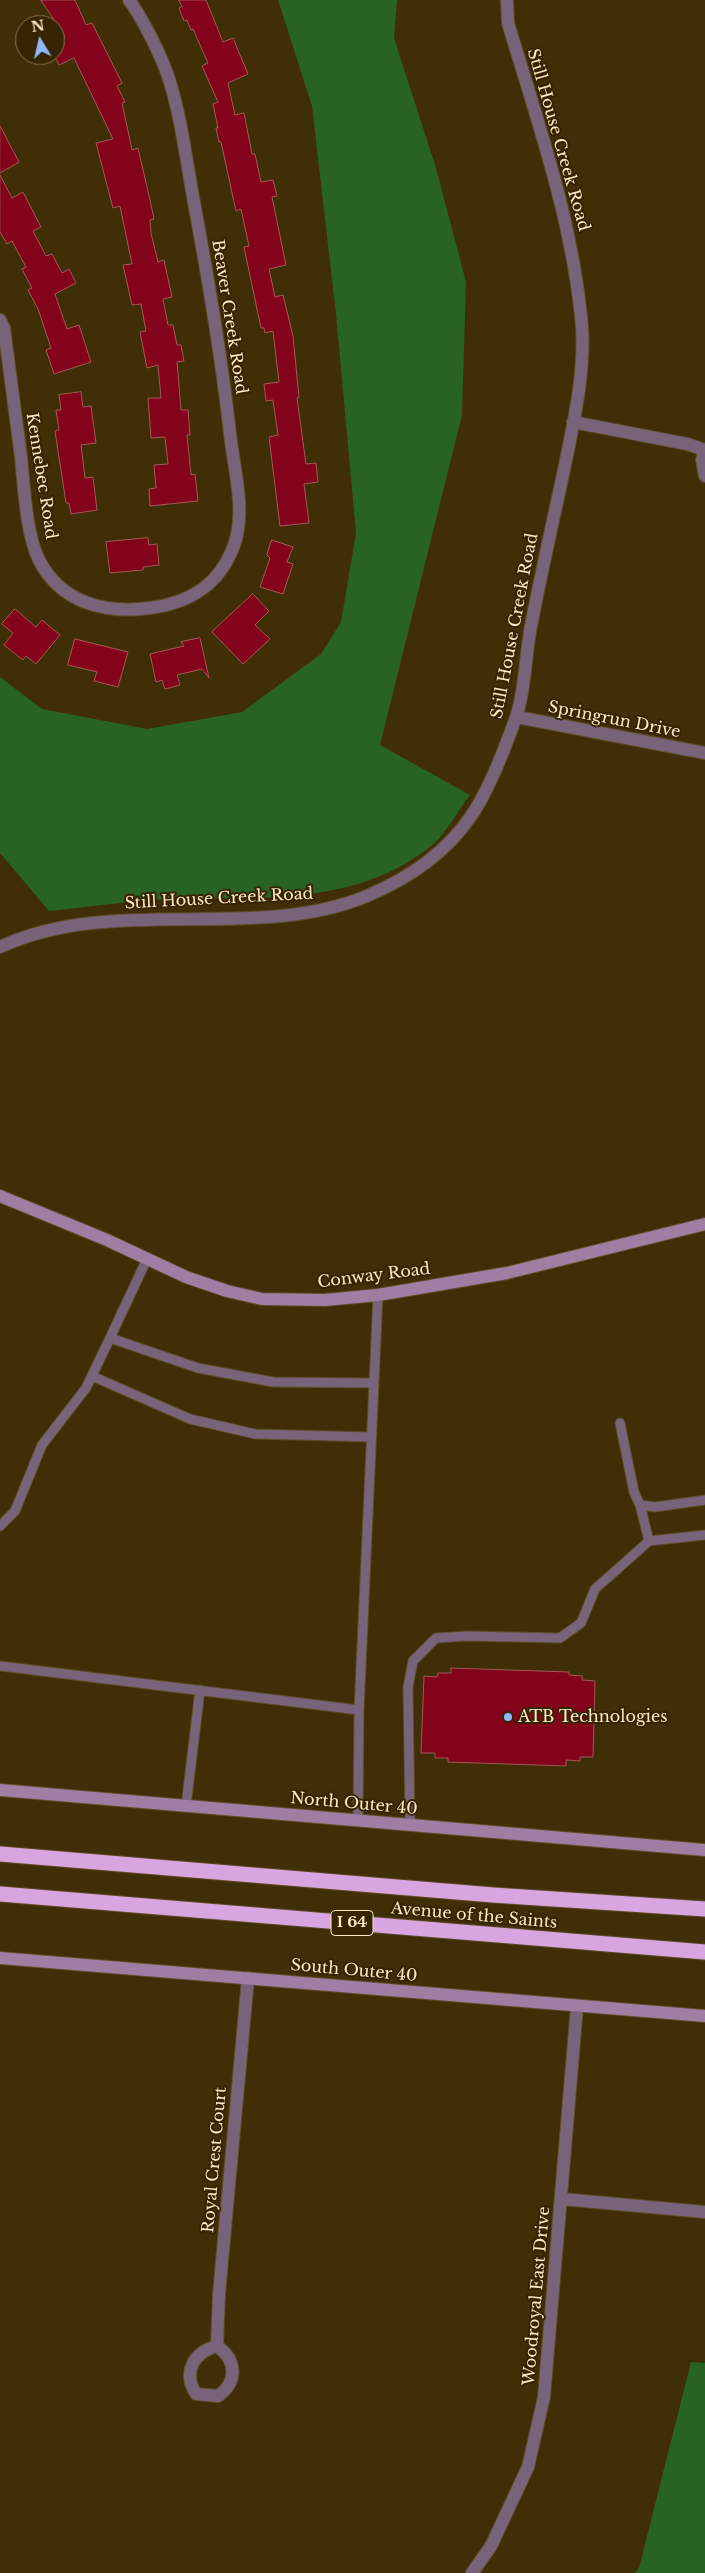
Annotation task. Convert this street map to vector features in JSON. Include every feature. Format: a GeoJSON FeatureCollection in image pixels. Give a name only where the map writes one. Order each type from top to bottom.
{"type":"FeatureCollection","features":[{"type":"Feature","properties":{"kind":"highway","name":"Avenue of the Saints"},"geometry":{"type":"LineString","coordinates":[[0,1854],[493,1895],[705,1909]]}},
{"type":"Feature","properties":{"kind":"highway","name":"Avenue of the Saints"},"geometry":{"type":"LineString","coordinates":[[0,1894],[705,1952]]}},
{"type":"Feature","properties":{"kind":"street","name":"Beaver Creek Road"},"geometry":{"type":"LineString","coordinates":[[129,0],[169,77],[179,119],[217,326],[240,516],[234,546],[215,579],[198,594],[158,607]]}},
{"type":"Feature","properties":{"kind":"street","name":"Still House Creek Road"},"geometry":{"type":"LineString","coordinates":[[0,947],[16,939],[54,929],[94,923],[286,915],[324,909],[366,896],[406,876],[439,854],[470,819],[487,786],[517,717],[530,626],[580,386],[582,340],[578,292],[566,219],[508,23],[507,0]]}},
{"type":"Feature","properties":{"kind":"street","name":"Kennebec Road"},"geometry":{"type":"LineString","coordinates":[[0,320],[4,328],[29,522],[38,559],[58,587],[82,603],[103,608],[131,611],[158,607]]}},
{"type":"Feature","properties":{"kind":"street"},"geometry":{"type":"LineString","coordinates":[[573,422],[688,444],[705,450],[702,460],[705,476]]}},
{"type":"Feature","properties":{"kind":"street","name":"Springrun Drive"},"geometry":{"type":"LineString","coordinates":[[517,717],[705,753]]}},
{"type":"Feature","properties":{"kind":"street","name":"Conway Road"},"geometry":{"type":"LineString","coordinates":[[0,1196],[227,1292],[262,1299],[325,1300],[378,1295],[507,1273],[705,1224]]}},
{"type":"Feature","properties":{"kind":"street","name":"North Outer 40"},"geometry":{"type":"LineString","coordinates":[[0,1790],[705,1850]]}},
{"type":"Feature","properties":{"kind":"street","name":"South Outer 40"},"geometry":{"type":"LineString","coordinates":[[0,1958],[705,2016]]}},
{"type":"Feature","properties":{"kind":"street","name":"Royal Crest Court"},"geometry":{"type":"LineString","coordinates":[[217,2346],[219,2294],[248,1978]]}},
{"type":"Feature","properties":{"kind":"street","name":"Woodroyal East Drive"},"geometry":{"type":"LineString","coordinates":[[472,2573],[491,2546],[528,2467],[544,2397],[577,2006]]}},
{"type":"Feature","properties":{"kind":"street"},"geometry":{"type":"LineString","coordinates":[[562,2200],[705,2212]]}},
{"type":"Feature","properties":{"kind":"lane"},"geometry":{"type":"LineString","coordinates":[[0,1526],[15,1511],[42,1445],[86,1388],[146,1259]]}},
{"type":"Feature","properties":{"kind":"lane"},"geometry":{"type":"LineString","coordinates":[[358,1821],[358,1710],[378,1295]]}},
{"type":"Feature","properties":{"kind":"lane"},"geometry":{"type":"LineString","coordinates":[[110,1338],[198,1368],[273,1382],[374,1383]]}},
{"type":"Feature","properties":{"kind":"lane"},"geometry":{"type":"LineString","coordinates":[[92,1376],[190,1419],[255,1434],[371,1437]]}},
{"type":"Feature","properties":{"kind":"lane"},"geometry":{"type":"LineString","coordinates":[[620,1423],[634,1492],[640,1505],[649,1541]]}},
{"type":"Feature","properties":{"kind":"lane"},"geometry":{"type":"LineString","coordinates":[[640,1505],[655,1507],[705,1500]]}},
{"type":"Feature","properties":{"kind":"lane"},"geometry":{"type":"LineString","coordinates":[[410,1825],[408,1686],[413,1661],[436,1638],[467,1636],[560,1638],[581,1623],[595,1589],[649,1541],[705,1534]]}},
{"type":"Feature","properties":{"kind":"lane"},"geometry":{"type":"LineString","coordinates":[[0,1666],[358,1710]]}},
{"type":"Feature","properties":{"kind":"lane"},"geometry":{"type":"LineString","coordinates":[[186,1806],[200,1690]]}},
{"type":"Feature","properties":{"kind":"green space"},"geometry":{"type":"Polygon","coordinates":[[[278,0],[397,0],[394,38],[436,168],[466,282],[462,415],[380,745],[470,795],[447,829],[431,846],[402,865],[372,879],[340,889],[274,897],[127,902],[49,911],[0,853],[0,677],[42,709],[147,729],[242,712],[321,654],[341,622],[356,533],[336,314],[312,106],[278,0]]]}},
{"type":"Feature","properties":{"kind":"green space"},"geometry":{"type":"Polygon","coordinates":[[[691,2362],[705,2363],[705,2573],[635,2573],[639,2568],[691,2362]]]}},
{"type":"Feature","properties":{"kind":"building"},"geometry":{"type":"Polygon","coordinates":[[[41,0],[75,0],[86,25],[92,23],[122,83],[117,86],[125,102],[122,103],[132,150],[138,148],[154,219],[150,220],[151,233],[158,262],[164,260],[172,297],[163,299],[168,325],[173,325],[177,345],[181,345],[184,361],[177,362],[181,410],[188,410],[190,435],[187,435],[191,475],[195,474],[198,501],[150,506],[149,489],[156,488],[154,465],[168,464],[165,437],[151,438],[148,398],[161,398],[158,365],[147,368],[140,332],[146,331],[141,304],[132,305],[123,265],[132,264],[120,206],[113,208],[96,143],[113,139],[74,58],[65,62],[65,15],[51,15],[41,0]]]}},
{"type":"Feature","properties":{"kind":"building"},"geometry":{"type":"Polygon","coordinates":[[[179,0],[206,0],[223,42],[233,38],[248,74],[228,83],[235,115],[244,113],[252,154],[255,154],[261,182],[273,180],[277,196],[272,197],[286,265],[269,269],[275,297],[283,295],[293,336],[299,397],[297,398],[306,464],[316,463],[318,482],[304,484],[309,523],[280,526],[269,437],[278,435],[273,400],[266,401],[264,384],[279,382],[273,331],[265,333],[264,328],[261,328],[244,247],[249,246],[241,209],[236,211],[221,142],[219,142],[216,128],[218,128],[213,104],[218,102],[202,66],[208,63],[193,29],[191,30],[187,20],[184,21],[179,8],[182,7],[179,0]]]}},
{"type":"Feature","properties":{"kind":"building"},"geometry":{"type":"Polygon","coordinates":[[[0,126],[19,162],[0,173],[0,126]]]}},
{"type":"Feature","properties":{"kind":"building"},"geometry":{"type":"Polygon","coordinates":[[[0,175],[12,198],[23,192],[41,227],[33,231],[46,256],[52,254],[62,273],[69,269],[76,283],[55,294],[67,329],[79,325],[91,362],[54,374],[46,350],[51,348],[38,309],[28,290],[32,288],[22,269],[26,267],[12,241],[7,244],[0,232],[0,175]]]}},
{"type":"Feature","properties":{"kind":"building"},"geometry":{"type":"Polygon","coordinates":[[[81,392],[83,407],[91,406],[96,443],[81,445],[85,478],[93,477],[97,510],[71,514],[69,503],[66,503],[55,431],[59,430],[56,410],[61,410],[59,395],[81,392]]]}},
{"type":"Feature","properties":{"kind":"building"},"geometry":{"type":"Polygon","coordinates":[[[148,538],[149,545],[157,544],[159,565],[143,567],[143,570],[110,573],[106,542],[148,538]]]}},
{"type":"Feature","properties":{"kind":"building"},"geometry":{"type":"Polygon","coordinates":[[[272,540],[293,547],[287,562],[293,564],[283,594],[260,587],[270,558],[267,555],[272,540]]]}},
{"type":"Feature","properties":{"kind":"building"},"geometry":{"type":"Polygon","coordinates":[[[253,594],[269,611],[255,625],[270,639],[243,664],[212,632],[253,594]]]}},
{"type":"Feature","properties":{"kind":"building"},"geometry":{"type":"Polygon","coordinates":[[[15,609],[36,627],[42,620],[60,635],[36,664],[26,656],[23,660],[4,645],[13,633],[2,624],[15,609]]]}},
{"type":"Feature","properties":{"kind":"building"},"geometry":{"type":"Polygon","coordinates":[[[200,638],[209,678],[202,669],[177,675],[180,685],[165,689],[162,680],[156,682],[150,654],[184,646],[181,642],[200,638]]]}},
{"type":"Feature","properties":{"kind":"building"},"geometry":{"type":"Polygon","coordinates":[[[75,639],[128,652],[118,687],[94,681],[97,672],[68,665],[75,639]]]}},
{"type":"Feature","properties":{"kind":"building"},"geometry":{"type":"Polygon","coordinates":[[[451,1668],[569,1672],[569,1675],[582,1676],[582,1680],[595,1681],[593,1757],[580,1757],[580,1761],[566,1760],[566,1766],[448,1762],[448,1758],[435,1758],[435,1753],[421,1753],[424,1676],[437,1677],[438,1673],[451,1673],[451,1668]]]}},
{"type":"Feature","properties":{"kind":"place","name":"ATB Technologies"},"geometry":{"type":"Point","coordinates":[508,1717]}}]}
